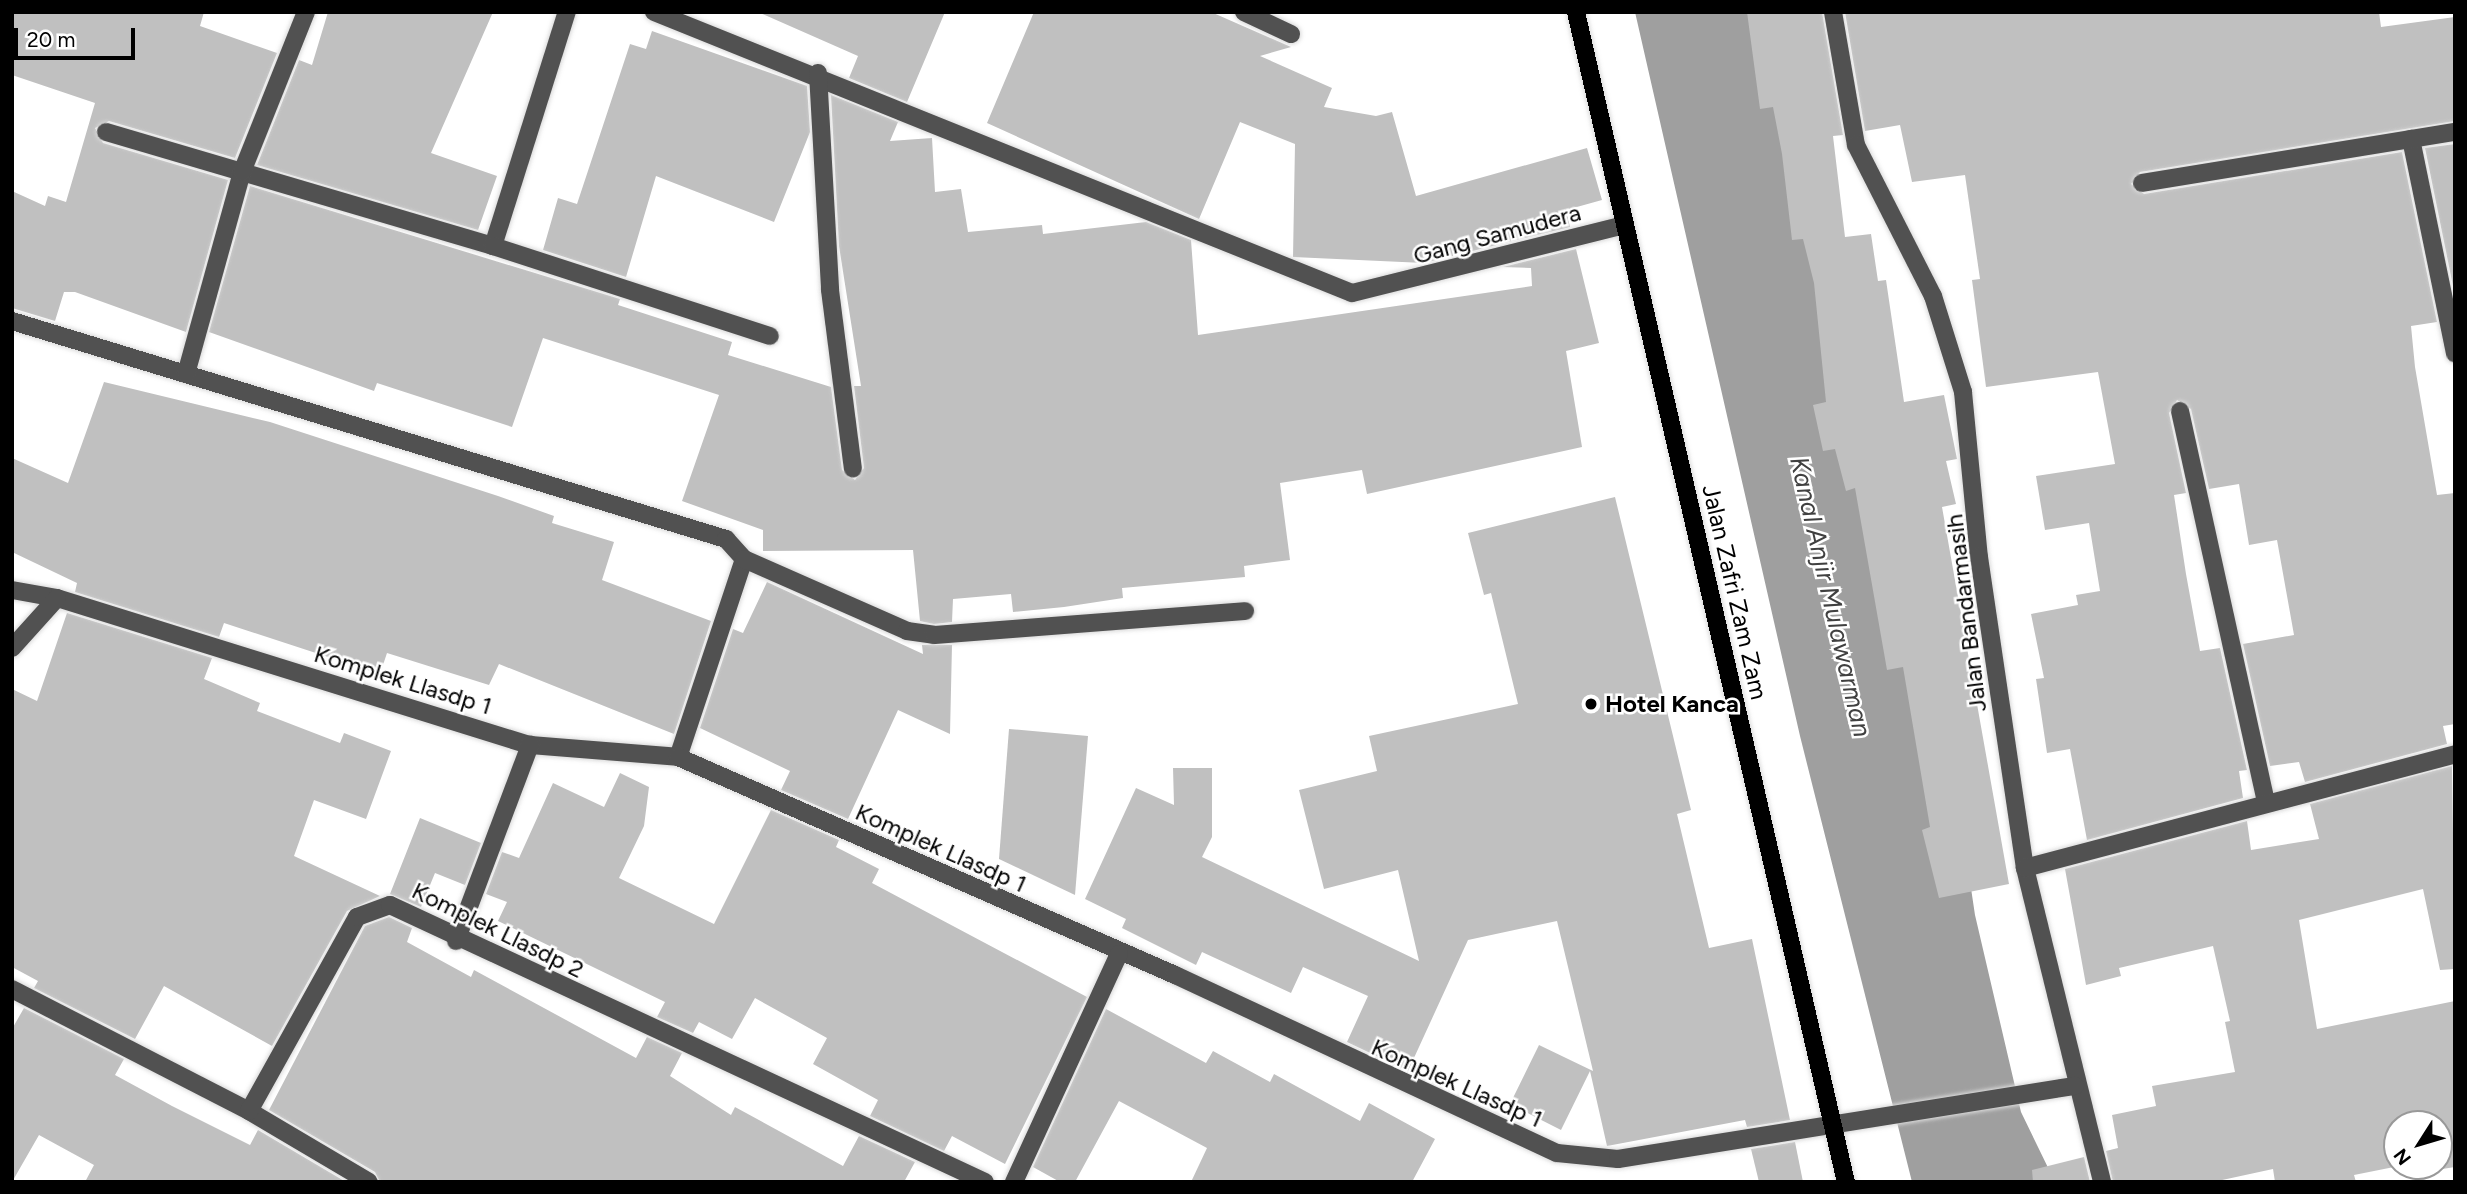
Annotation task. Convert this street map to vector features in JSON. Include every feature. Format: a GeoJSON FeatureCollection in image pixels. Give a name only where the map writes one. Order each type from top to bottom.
{"type":"FeatureCollection","features":[{"type":"Feature","properties":{"kind":"main road","name":"Jalan Zafri Zam Zam"},"geometry":{"type":"LineString","coordinates":[[1576,12],[1846,1182]]}},
{"type":"Feature","properties":{"kind":"street"},"geometry":{"type":"LineString","coordinates":[[186,374],[242,172],[306,12]]}},
{"type":"Feature","properties":{"kind":"street"},"geometry":{"type":"LineString","coordinates":[[493,246],[567,12]]}},
{"type":"Feature","properties":{"kind":"street","name":"Gang Samudera"},"geometry":{"type":"LineString","coordinates":[[654,12],[818,73],[1330,288],[1380,289],[1625,225]]}},
{"type":"Feature","properties":{"kind":"street"},"geometry":{"type":"LineString","coordinates":[[1244,12],[1291,34]]}},
{"type":"Feature","properties":{"kind":"street","name":"Jalan Bandarmasih"},"geometry":{"type":"LineString","coordinates":[[1833,12],[1856,145],[1934,296],[1963,392],[1979,557],[2025,868],[2075,1086],[2102,1182]]}},
{"type":"Feature","properties":{"kind":"street"},"geometry":{"type":"LineString","coordinates":[[818,73],[830,290],[853,469]]}},
{"type":"Feature","properties":{"kind":"street"},"geometry":{"type":"LineString","coordinates":[[106,132],[493,246],[770,337]]}},
{"type":"Feature","properties":{"kind":"street"},"geometry":{"type":"LineString","coordinates":[[2142,183],[2455,132]]}},
{"type":"Feature","properties":{"kind":"street"},"geometry":{"type":"LineString","coordinates":[[2410,139],[2455,354]]}},
{"type":"Feature","properties":{"kind":"street"},"geometry":{"type":"LineString","coordinates":[[12,321],[726,538],[744,559],[907,631],[934,635],[1245,611]]}},
{"type":"Feature","properties":{"kind":"street"},"geometry":{"type":"LineString","coordinates":[[2180,411],[2266,803]]}},
{"type":"Feature","properties":{"kind":"street"},"geometry":{"type":"LineString","coordinates":[[678,757],[744,559]]}},
{"type":"Feature","properties":{"kind":"street","name":"Komplek Llasdp 1"},"geometry":{"type":"LineString","coordinates":[[12,590],[57,598],[530,745],[678,757],[1557,1153],[1618,1159],[2075,1086]]}},
{"type":"Feature","properties":{"kind":"street"},"geometry":{"type":"LineString","coordinates":[[12,648],[57,598]]}},
{"type":"Feature","properties":{"kind":"street"},"geometry":{"type":"LineString","coordinates":[[456,941],[530,745]]}},
{"type":"Feature","properties":{"kind":"street"},"geometry":{"type":"LineString","coordinates":[[2025,868],[2455,754]]}},
{"type":"Feature","properties":{"kind":"street","name":"Komplek Llasdp 2"},"geometry":{"type":"LineString","coordinates":[[249,1111],[357,916],[390,905],[456,941],[985,1182]]}},
{"type":"Feature","properties":{"kind":"street"},"geometry":{"type":"LineString","coordinates":[[1014,1182],[1119,954]]}},
{"type":"Feature","properties":{"kind":"street"},"geometry":{"type":"LineString","coordinates":[[12,989],[249,1111],[369,1182]]}},
{"type":"Feature","properties":{"kind":"water","name":"Kanal Anjir Mulawarman"},"geometry":{"type":"Polygon","coordinates":[[[1635,12],[1787,12],[1920,546],[1975,915],[2021,1112],[2055,1182],[1912,1182],[1800,736],[1635,12]]]}},
{"type":"Feature","properties":{"kind":"building"},"geometry":{"type":"Polygon","coordinates":[[[12,12],[204,12],[200,26],[277,53],[235,158],[109,121],[95,128],[103,143],[228,180],[186,332],[75,292],[64,292],[55,321],[12,308],[12,191],[45,206],[48,196],[66,202],[95,103],[12,75],[12,12]]]}},
{"type":"Feature","properties":{"kind":"building"},"geometry":{"type":"Polygon","coordinates":[[[328,12],[493,12],[431,153],[497,176],[478,230],[257,165],[299,60],[312,65],[328,12]]]}},
{"type":"Feature","properties":{"kind":"building"},"geometry":{"type":"Polygon","coordinates":[[[758,12],[945,12],[907,102],[849,78],[858,56],[758,12]]]}},
{"type":"Feature","properties":{"kind":"building"},"geometry":{"type":"Polygon","coordinates":[[[1034,12],[1211,12],[1291,47],[1260,56],[1332,88],[1324,107],[1376,116],[1392,112],[1416,196],[1587,148],[1602,200],[1566,210],[1570,227],[1424,263],[1293,257],[1295,144],[1240,122],[1199,219],[987,123],[1034,12]]]}},
{"type":"Feature","properties":{"kind":"building"},"geometry":{"type":"Polygon","coordinates":[[[1747,12],[1822,12],[1843,135],[1833,136],[1845,237],[1871,234],[1878,281],[1886,280],[1904,402],[1944,395],[1957,459],[1946,461],[1956,504],[1942,507],[2009,884],[1939,898],[1922,830],[1930,827],[1903,667],[1887,670],[1855,488],[1846,491],[1835,449],[1823,451],[1813,405],[1826,402],[1814,283],[1803,239],[1792,240],[1782,154],[1773,107],[1760,109],[1747,12]]]}},
{"type":"Feature","properties":{"kind":"building"},"geometry":{"type":"Polygon","coordinates":[[[1845,12],[2379,12],[2381,27],[2455,17],[2455,121],[2140,172],[2131,184],[2144,194],[2402,152],[2437,322],[2411,326],[2415,367],[2437,495],[2455,493],[2455,724],[2443,726],[2447,744],[2305,782],[2299,762],[2270,766],[2243,644],[2294,635],[2277,540],[2249,545],[2239,484],[2209,489],[2191,409],[2177,400],[2169,413],[2186,493],[2174,495],[2186,574],[2200,651],[2220,648],[2247,770],[2239,771],[2243,798],[2087,840],[2070,749],[2047,753],[2036,679],[2044,678],[2031,614],[2078,605],[2076,595],[2100,591],[2089,523],[2045,530],[2036,476],[2115,464],[2098,372],[1986,387],[1972,280],[1980,279],[1965,175],[1912,182],[1900,125],[1865,131],[1845,12]]]}},
{"type":"Feature","properties":{"kind":"building"},"geometry":{"type":"Polygon","coordinates":[[[652,31],[807,86],[810,132],[774,222],[656,176],[626,277],[543,250],[558,198],[577,204],[630,44],[646,49],[652,31]]]}},
{"type":"Feature","properties":{"kind":"building"},"geometry":{"type":"Polygon","coordinates":[[[831,95],[898,122],[890,141],[932,138],[935,192],[961,189],[968,232],[1042,225],[1043,234],[1146,222],[1191,240],[1198,335],[1532,286],[1531,268],[1503,267],[1576,249],[1599,343],[1566,351],[1582,447],[1367,494],[1362,470],[1280,483],[1290,560],[1244,566],[1245,577],[1122,588],[1123,598],[1064,607],[1013,612],[1011,594],[953,599],[952,622],[934,624],[920,621],[913,550],[763,551],[763,530],[682,501],[719,395],[543,338],[512,427],[377,383],[374,391],[209,332],[250,186],[620,299],[618,305],[732,342],[728,355],[831,387],[842,470],[855,480],[864,468],[854,386],[861,386],[839,246],[831,95]]]}},
{"type":"Feature","properties":{"kind":"building"},"geometry":{"type":"Polygon","coordinates":[[[2455,144],[2455,296],[2425,148],[2455,144]]]}},
{"type":"Feature","properties":{"kind":"building"},"geometry":{"type":"Polygon","coordinates":[[[104,382],[270,422],[498,496],[554,516],[552,523],[614,542],[602,580],[711,621],[674,734],[499,664],[489,685],[387,653],[380,674],[224,623],[219,637],[75,592],[77,583],[12,552],[12,458],[68,483],[104,382]]]}},
{"type":"Feature","properties":{"kind":"building"},"geometry":{"type":"Polygon","coordinates":[[[1615,497],[1691,810],[1677,814],[1709,948],[1752,939],[1790,1120],[1747,1127],[1745,1120],[1607,1146],[1590,1071],[1561,1130],[1510,1104],[1539,1045],[1593,1071],[1557,921],[1468,940],[1408,1071],[1347,1042],[1368,996],[1303,967],[1291,993],[1202,952],[1196,965],[1122,928],[1126,919],[1085,899],[1136,788],[1174,805],[1173,768],[1212,768],[1212,837],[1202,857],[1419,961],[1398,870],[1324,889],[1299,790],[1377,771],[1369,736],[1518,704],[1491,593],[1484,595],[1468,533],[1615,497]]]}},
{"type":"Feature","properties":{"kind":"building"},"geometry":{"type":"Polygon","coordinates":[[[767,582],[923,654],[922,645],[952,645],[950,734],[898,710],[848,819],[781,790],[790,771],[700,728],[733,629],[743,633],[767,582]]]}},
{"type":"Feature","properties":{"kind":"building"},"geometry":{"type":"Polygon","coordinates":[[[67,613],[212,658],[204,679],[260,703],[257,711],[340,743],[344,733],[391,751],[366,819],[314,800],[294,856],[380,896],[347,911],[272,1046],[164,986],[135,1039],[34,988],[38,981],[12,967],[12,689],[37,701],[67,613]]]}},
{"type":"Feature","properties":{"kind":"building"},"geometry":{"type":"Polygon","coordinates":[[[1009,729],[1088,736],[1075,895],[999,859],[1009,729]]]}},
{"type":"Feature","properties":{"kind":"building"},"geometry":{"type":"Polygon","coordinates":[[[2452,766],[2455,969],[2440,970],[2423,889],[2299,920],[2317,1029],[2455,1001],[2455,1167],[2453,1110],[2383,1110],[2383,1169],[2354,1175],[2356,1182],[2275,1182],[2273,1169],[2213,1182],[2113,1182],[2106,1151],[2118,1148],[2112,1115],[2156,1106],[2152,1086],[2235,1072],[2225,1022],[2230,1021],[2213,946],[2119,968],[2121,976],[2086,985],[2065,869],[2247,821],[2251,850],[2319,839],[2310,804],[2452,766]]]}},
{"type":"Feature","properties":{"kind":"building"},"geometry":{"type":"Polygon","coordinates":[[[620,773],[649,787],[644,826],[619,878],[714,924],[771,810],[839,840],[836,847],[879,869],[872,883],[1087,997],[1005,1164],[952,1136],[944,1151],[870,1116],[878,1100],[813,1064],[827,1038],[755,998],[732,1039],[699,1022],[693,1033],[657,1017],[665,1002],[498,921],[507,902],[486,894],[502,852],[519,858],[553,783],[604,807],[620,773]]]}},
{"type":"Feature","properties":{"kind":"building"},"geometry":{"type":"Polygon","coordinates":[[[420,818],[481,843],[465,885],[435,873],[421,907],[390,894],[420,818]]]}},
{"type":"Feature","properties":{"kind":"building"},"geometry":{"type":"Polygon","coordinates":[[[389,917],[412,928],[407,942],[471,977],[474,970],[636,1058],[647,1037],[682,1053],[670,1076],[731,1115],[735,1107],[843,1166],[859,1136],[915,1162],[904,1182],[380,1182],[375,1172],[269,1110],[365,926],[389,917]]]}},
{"type":"Feature","properties":{"kind":"building"},"geometry":{"type":"Polygon","coordinates":[[[24,1008],[124,1059],[115,1075],[172,1106],[250,1145],[258,1130],[346,1182],[85,1182],[94,1165],[39,1135],[12,1182],[12,1029],[24,1008]]]}},
{"type":"Feature","properties":{"kind":"building"},"geometry":{"type":"Polygon","coordinates":[[[1106,1009],[1206,1063],[1213,1051],[1270,1082],[1274,1074],[1360,1121],[1369,1103],[1435,1139],[1412,1182],[1191,1182],[1207,1148],[1119,1101],[1075,1182],[1060,1182],[1033,1167],[1106,1009]]]}},
{"type":"Feature","properties":{"kind":"building"},"geometry":{"type":"Polygon","coordinates":[[[1795,1142],[1803,1182],[1759,1182],[1751,1149],[1795,1142]]]}},
{"type":"Feature","properties":{"kind":"building"},"geometry":{"type":"Polygon","coordinates":[[[2084,1157],[2090,1182],[2033,1182],[2032,1170],[2084,1157]]]}},
{"type":"Feature","properties":{"kind":"place","name":"Hotel Kanca"},"geometry":{"type":"Point","coordinates":[1591,704]}}]}
